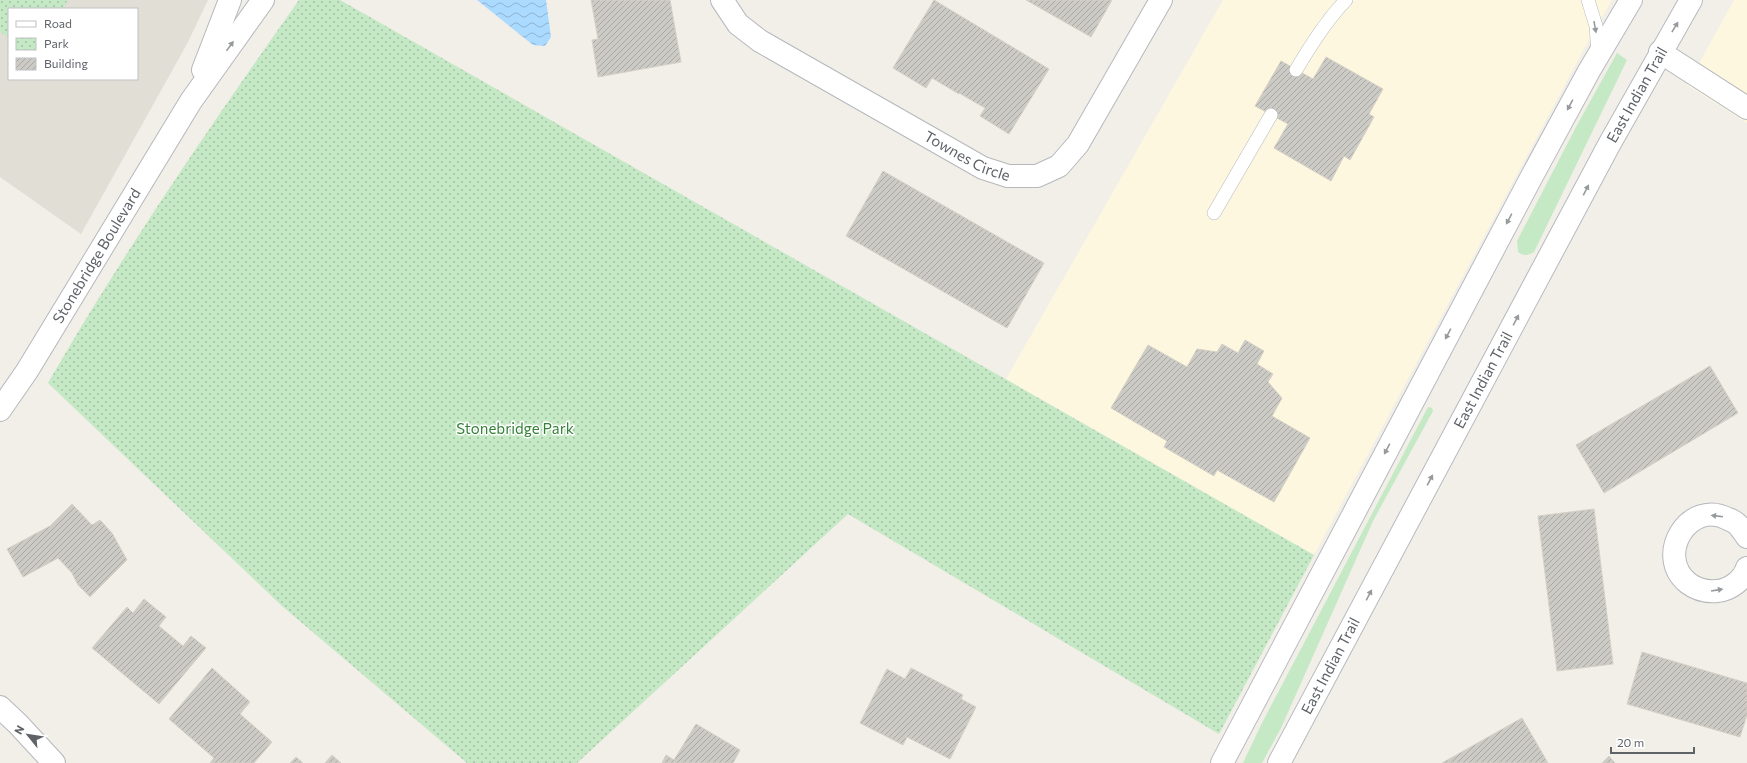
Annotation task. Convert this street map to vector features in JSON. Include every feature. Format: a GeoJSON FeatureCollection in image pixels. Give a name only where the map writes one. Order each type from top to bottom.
{"type":"FeatureCollection","features":[{"type":"Feature","properties":{"kind":"main road","name":"Stonebridge Boulevard"},"geometry":{"type":"LineString","coordinates":[[191,101],[230,0]]}},
{"type":"Feature","properties":{"kind":"main road","name":"Stonebridge Boulevard"},"geometry":{"type":"LineString","coordinates":[[0,410],[27,371],[191,101],[263,0]]}},
{"type":"Feature","properties":{"kind":"main road","name":"Townes Circle"},"geometry":{"type":"LineString","coordinates":[[722,0],[738,24],[760,41],[983,168],[1008,176],[1037,176],[1059,166],[1078,144],[1161,0]]}},
{"type":"Feature","properties":{"kind":"main road"},"geometry":{"type":"LineString","coordinates":[[1222,763],[1448,334],[1598,54],[1631,0]]}},
{"type":"Feature","properties":{"kind":"main road","name":"East Indian Trail"},"geometry":{"type":"LineString","coordinates":[[1279,763],[1610,143],[1660,52],[1691,0]]}},
{"type":"Feature","properties":{"kind":"main road"},"geometry":{"type":"LineString","coordinates":[[1660,52],[1747,108]]}},
{"type":"Feature","properties":{"kind":"main road"},"geometry":{"type":"LineString","coordinates":[[1746,572],[1735,584],[1720,591],[1706,591],[1694,587],[1684,579],[1677,569],[1674,556],[1676,540],[1684,528],[1694,519],[1706,515],[1722,516],[1737,524],[1747,537]]}},
{"type":"Feature","properties":{"kind":"main road"},"geometry":{"type":"LineString","coordinates":[[0,707],[54,763]]}},
{"type":"Feature","properties":{"kind":"lane"},"geometry":{"type":"LineString","coordinates":[[1296,70],[1314,40],[1333,14],[1346,0]]}},
{"type":"Feature","properties":{"kind":"lane"},"geometry":{"type":"LineString","coordinates":[[1588,0],[1596,26],[1598,54]]}},
{"type":"Feature","properties":{"kind":"lane"},"geometry":{"type":"LineString","coordinates":[[1214,213],[1270,115]]}},
{"type":"Feature","properties":{"kind":"shaded area"},"geometry":{"type":"Polygon","coordinates":[[[0,0],[208,0],[187,44],[81,234],[0,177],[0,0]]]}},
{"type":"Feature","properties":{"kind":"shaded area"},"geometry":{"type":"Polygon","coordinates":[[[1223,0],[1612,0],[1593,32],[1314,555],[1006,379],[1223,0]]]}},
{"type":"Feature","properties":{"kind":"shaded area"},"geometry":{"type":"Polygon","coordinates":[[[1734,0],[1747,0],[1747,123],[1687,85],[1734,0]]]}},
{"type":"Feature","properties":{"kind":"green space"},"geometry":{"type":"Polygon","coordinates":[[[0,0],[68,0],[63,8],[8,8],[8,37],[0,32],[0,0]]]}},
{"type":"Feature","properties":{"kind":"green space","name":"Stonebridge Park"},"geometry":{"type":"Polygon","coordinates":[[[299,0],[340,0],[1314,555],[1219,734],[848,514],[577,763],[467,763],[282,606],[48,383],[107,285],[169,189],[299,0]]]}},
{"type":"Feature","properties":{"kind":"green space"},"geometry":{"type":"Polygon","coordinates":[[[1617,53],[1627,60],[1534,252],[1527,255],[1522,254],[1518,252],[1517,241],[1576,127],[1617,53]]]}},
{"type":"Feature","properties":{"kind":"green space"},"geometry":{"type":"Polygon","coordinates":[[[1428,407],[1432,408],[1433,411],[1373,521],[1281,728],[1262,763],[1243,763],[1261,725],[1428,407]]]}},
{"type":"Feature","properties":{"kind":"water"},"geometry":{"type":"Polygon","coordinates":[[[477,0],[546,0],[551,37],[545,46],[533,45],[477,0]]]}},
{"type":"Feature","properties":{"kind":"building"},"geometry":{"type":"Polygon","coordinates":[[[591,0],[670,0],[681,62],[598,77],[592,40],[598,39],[591,0]]]}},
{"type":"Feature","properties":{"kind":"building"},"geometry":{"type":"Polygon","coordinates":[[[934,0],[1049,69],[1009,134],[980,116],[985,108],[959,93],[932,78],[926,88],[893,68],[934,0]]]}},
{"type":"Feature","properties":{"kind":"building"},"geometry":{"type":"Polygon","coordinates":[[[1026,0],[1112,0],[1091,37],[1026,0]]]}},
{"type":"Feature","properties":{"kind":"building"},"geometry":{"type":"Polygon","coordinates":[[[1326,57],[1383,89],[1369,114],[1374,117],[1350,160],[1344,156],[1331,181],[1274,148],[1288,124],[1255,106],[1281,61],[1313,79],[1326,57]]]}},
{"type":"Feature","properties":{"kind":"building"},"geometry":{"type":"Polygon","coordinates":[[[883,171],[1044,263],[1007,328],[846,236],[883,171]]]}},
{"type":"Feature","properties":{"kind":"building"},"geometry":{"type":"Polygon","coordinates":[[[1245,340],[1264,351],[1257,364],[1273,374],[1268,382],[1282,398],[1272,416],[1310,438],[1274,502],[1217,470],[1214,476],[1164,447],[1167,441],[1111,408],[1148,345],[1187,367],[1197,349],[1217,352],[1222,344],[1238,353],[1245,340]]]}},
{"type":"Feature","properties":{"kind":"building"},"geometry":{"type":"Polygon","coordinates":[[[1710,366],[1738,413],[1604,493],[1576,445],[1710,366]]]}},
{"type":"Feature","properties":{"kind":"building"},"geometry":{"type":"Polygon","coordinates":[[[72,504],[92,525],[100,520],[112,533],[127,560],[90,597],[78,585],[72,573],[58,558],[23,577],[7,549],[50,526],[72,504]]]}},
{"type":"Feature","properties":{"kind":"building"},"geometry":{"type":"Polygon","coordinates":[[[1594,509],[1613,664],[1557,671],[1538,516],[1594,509]]]}},
{"type":"Feature","properties":{"kind":"building"},"geometry":{"type":"Polygon","coordinates":[[[144,599],[166,617],[159,626],[183,646],[191,636],[206,648],[159,704],[92,648],[127,607],[133,613],[144,599]]]}},
{"type":"Feature","properties":{"kind":"building"},"geometry":{"type":"Polygon","coordinates":[[[1642,652],[1747,683],[1747,715],[1740,737],[1627,704],[1642,652]]]}},
{"type":"Feature","properties":{"kind":"building"},"geometry":{"type":"Polygon","coordinates":[[[212,668],[250,702],[240,714],[272,742],[254,763],[210,763],[214,758],[169,719],[212,668]]]}},
{"type":"Feature","properties":{"kind":"building"},"geometry":{"type":"Polygon","coordinates":[[[911,668],[963,695],[961,699],[976,707],[950,759],[907,737],[903,745],[860,723],[887,669],[905,679],[911,668]]]}},
{"type":"Feature","properties":{"kind":"building"},"geometry":{"type":"Polygon","coordinates":[[[1522,718],[1548,763],[1442,763],[1522,718]]]}},
{"type":"Feature","properties":{"kind":"building"},"geometry":{"type":"Polygon","coordinates":[[[696,724],[740,750],[733,763],[662,763],[666,755],[674,760],[696,724]]]}},
{"type":"Feature","properties":{"kind":"building"},"geometry":{"type":"Polygon","coordinates":[[[332,755],[341,763],[325,763],[332,755]]]}},
{"type":"Feature","properties":{"kind":"building"},"geometry":{"type":"Polygon","coordinates":[[[1609,756],[1615,763],[1602,763],[1609,756]]]}},
{"type":"Feature","properties":{"kind":"building"},"geometry":{"type":"Polygon","coordinates":[[[296,757],[303,763],[290,763],[296,757]]]}}]}
